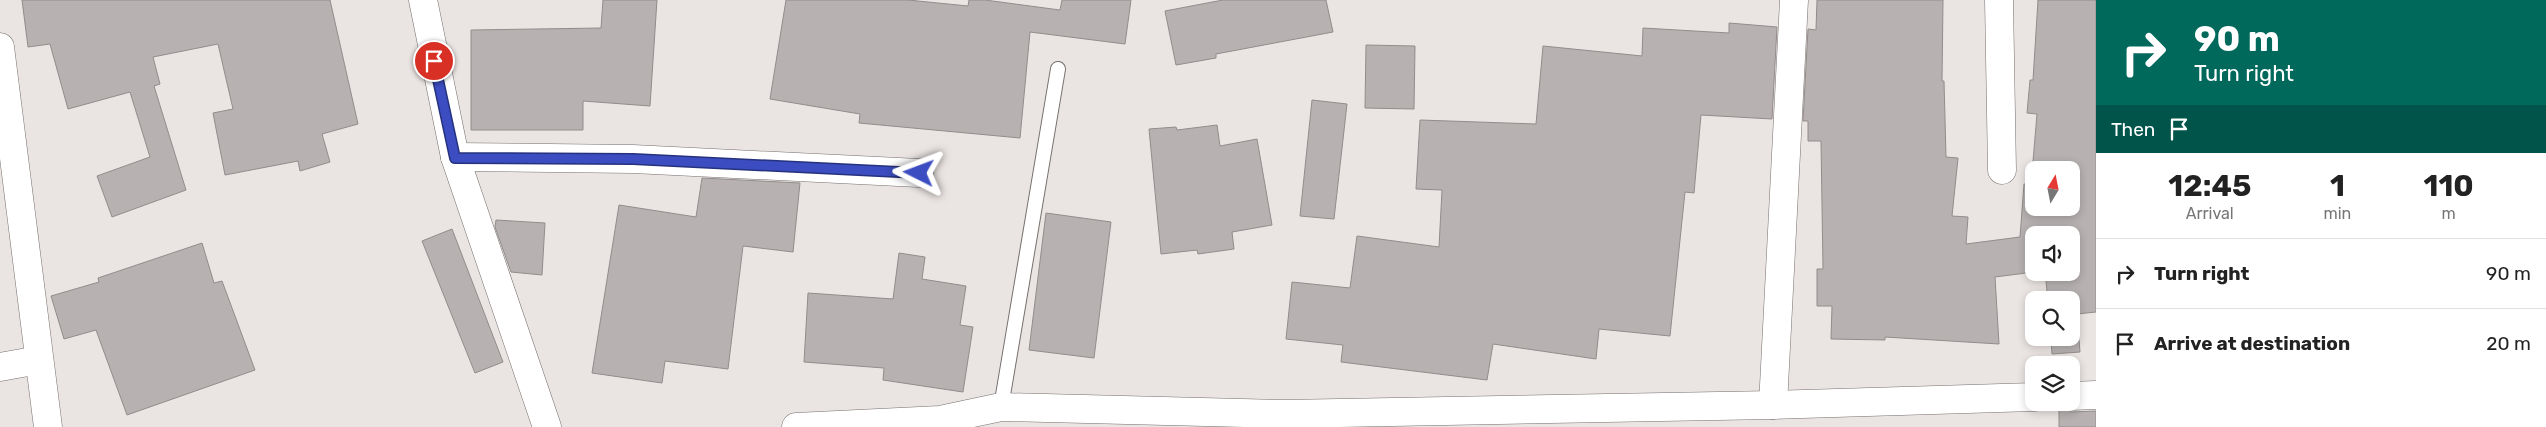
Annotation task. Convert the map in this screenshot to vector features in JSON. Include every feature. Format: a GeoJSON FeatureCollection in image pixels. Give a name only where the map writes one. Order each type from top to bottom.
{"type":"FeatureCollection","features":[{"type":"Feature","properties":{"kind":"street"},"geometry":{"type":"LineString","coordinates":[[423,0],[455,158],[547,427]]}},
{"type":"Feature","properties":{"kind":"street"},"geometry":{"type":"LineString","coordinates":[[1773,405],[1794,0]]}},
{"type":"Feature","properties":{"kind":"street"},"geometry":{"type":"LineString","coordinates":[[1999,0],[2002,170]]}},
{"type":"Feature","properties":{"kind":"street"},"geometry":{"type":"LineString","coordinates":[[0,47],[48,427]]}},
{"type":"Feature","properties":{"kind":"street"},"geometry":{"type":"LineString","coordinates":[[455,158],[633,159],[919,173]]}},
{"type":"Feature","properties":{"kind":"street"},"geometry":{"type":"LineString","coordinates":[[0,367],[39,360]]}},
{"type":"Feature","properties":{"kind":"street"},"geometry":{"type":"LineString","coordinates":[[2080,396],[2096,395]]}},
{"type":"Feature","properties":{"kind":"street"},"geometry":{"type":"LineString","coordinates":[[796,427],[940,423],[1001,407],[1285,420],[2025,397]]}},
{"type":"Feature","properties":{"kind":"lane"},"geometry":{"type":"LineString","coordinates":[[1001,407],[1058,69]]}},
{"type":"Feature","properties":{"kind":"building"},"geometry":{"type":"Polygon","coordinates":[[[22,0],[330,0],[358,124],[322,134],[330,162],[300,171],[298,161],[225,175],[213,113],[233,109],[218,44],[153,57],[160,84],[154,86],[186,190],[112,217],[97,176],[150,157],[130,92],[68,109],[50,44],[28,47],[22,0]]]}},
{"type":"Feature","properties":{"kind":"building"},"geometry":{"type":"Polygon","coordinates":[[[603,0],[657,0],[650,106],[583,101],[583,130],[471,130],[471,30],[601,28],[603,0]]]}},
{"type":"Feature","properties":{"kind":"building"},"geometry":{"type":"Polygon","coordinates":[[[786,0],[908,0],[968,6],[969,0],[985,0],[1060,10],[1062,0],[1131,0],[1125,44],[1030,32],[1020,138],[859,123],[860,114],[770,99],[786,0]]]}},
{"type":"Feature","properties":{"kind":"building"},"geometry":{"type":"Polygon","coordinates":[[[1223,0],[1326,0],[1333,32],[1216,54],[1216,58],[1176,65],[1165,11],[1223,0]]]}},
{"type":"Feature","properties":{"kind":"building"},"geometry":{"type":"Polygon","coordinates":[[[1817,0],[1943,0],[1942,81],[1944,81],[1946,157],[1958,158],[1952,216],[1968,217],[1966,244],[2020,237],[2024,184],[2025,216],[2080,216],[2080,161],[2033,161],[2037,114],[2027,113],[2030,80],[2033,80],[2038,0],[2096,0],[2096,312],[2080,314],[2080,291],[2047,291],[2046,281],[2080,281],[2080,226],[2025,226],[2025,273],[1995,277],[1999,344],[1885,337],[1885,340],[1831,339],[1832,306],[1817,306],[1817,269],[1823,269],[1821,141],[1808,141],[1808,121],[1803,121],[1808,29],[1816,30],[1817,0]]]}},
{"type":"Feature","properties":{"kind":"building"},"geometry":{"type":"Polygon","coordinates":[[[1729,23],[1777,27],[1772,119],[1701,115],[1694,193],[1685,192],[1670,336],[1599,329],[1596,359],[1493,344],[1487,380],[1341,362],[1343,345],[1286,339],[1292,282],[1350,288],[1357,236],[1439,247],[1442,190],[1416,189],[1420,120],[1536,124],[1543,46],[1642,56],[1643,28],[1729,33],[1729,23]]]}},
{"type":"Feature","properties":{"kind":"building"},"geometry":{"type":"Polygon","coordinates":[[[1366,45],[1415,46],[1414,109],[1365,108],[1366,45]]]}},
{"type":"Feature","properties":{"kind":"building"},"geometry":{"type":"Polygon","coordinates":[[[1312,100],[1347,104],[1334,219],[1300,216],[1312,100]]]}},
{"type":"Feature","properties":{"kind":"building"},"geometry":{"type":"Polygon","coordinates":[[[1217,125],[1220,146],[1257,139],[1272,225],[1232,232],[1234,249],[1198,254],[1197,250],[1161,254],[1149,129],[1176,127],[1177,130],[1217,125]]]}},
{"type":"Feature","properties":{"kind":"building"},"geometry":{"type":"Polygon","coordinates":[[[702,178],[800,183],[793,252],[743,246],[728,369],[665,361],[662,383],[592,373],[619,205],[696,217],[702,178]]]}},
{"type":"Feature","properties":{"kind":"building"},"geometry":{"type":"Polygon","coordinates":[[[1046,213],[1111,222],[1094,358],[1029,350],[1046,213]]]}},
{"type":"Feature","properties":{"kind":"building"},"geometry":{"type":"Polygon","coordinates":[[[496,220],[545,223],[542,275],[511,272],[495,227],[496,220]]]}},
{"type":"Feature","properties":{"kind":"building"},"geometry":{"type":"Polygon","coordinates":[[[452,229],[503,362],[475,373],[422,241],[452,229]]]}},
{"type":"Feature","properties":{"kind":"building"},"geometry":{"type":"Polygon","coordinates":[[[202,243],[214,283],[222,281],[255,370],[127,415],[96,330],[64,339],[51,296],[99,282],[98,278],[202,243]]]}},
{"type":"Feature","properties":{"kind":"building"},"geometry":{"type":"Polygon","coordinates":[[[899,253],[925,257],[922,279],[966,286],[960,325],[973,327],[963,392],[883,380],[884,368],[804,362],[808,293],[893,299],[899,253]]]}},
{"type":"Feature","properties":{"kind":"building"},"geometry":{"type":"Polygon","coordinates":[[[2052,346],[2080,346],[2080,352],[2052,354],[2052,346]]]}},
{"type":"Feature","properties":{"kind":"building"},"geometry":{"type":"Polygon","coordinates":[[[2059,411],[2096,411],[2096,427],[2059,427],[2059,411]]]}},
{"type":"Feature","properties":{"kind":"route"},"geometry":{"type":"LineString","coordinates":[[434,61],[455,158],[633,159],[919,173]]}}]}
